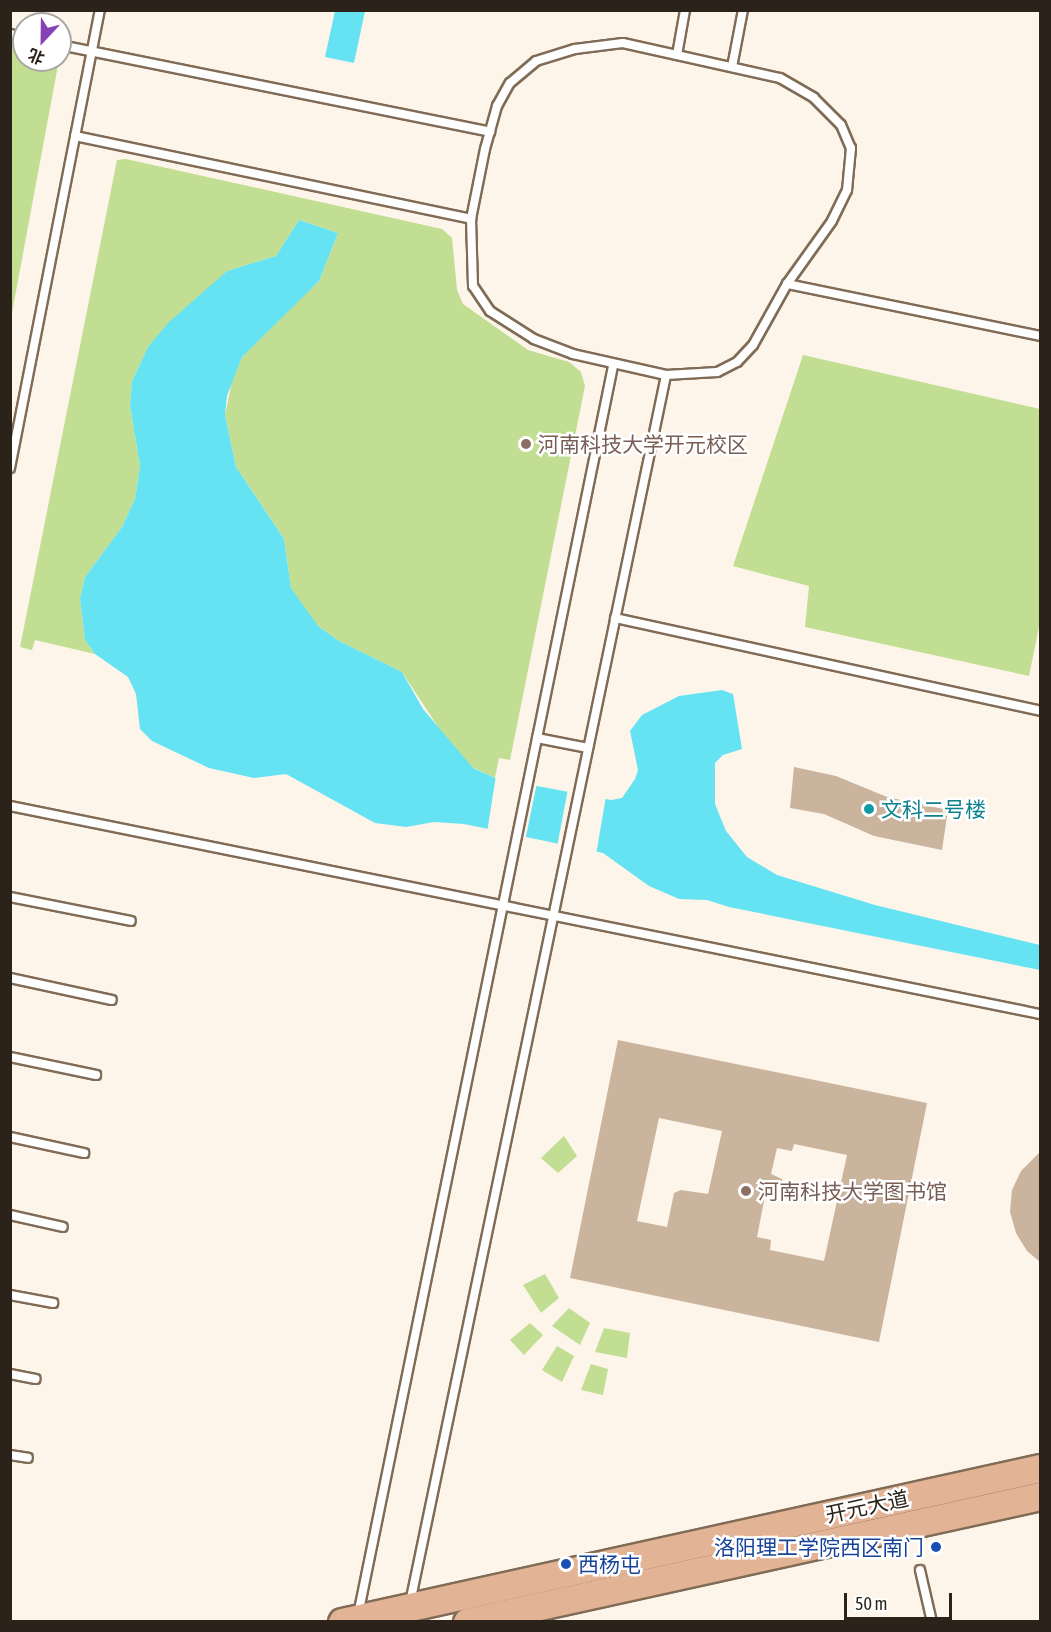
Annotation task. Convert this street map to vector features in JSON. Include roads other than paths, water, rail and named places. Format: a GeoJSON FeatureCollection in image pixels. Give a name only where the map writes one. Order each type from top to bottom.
{"type":"FeatureCollection","features":[{"type":"Feature","properties":{"kind":"main road","name":"开元大道"},"geometry":{"type":"LineString","coordinates":[[352,1620],[408,1614],[1041,1468]]}},
{"type":"Feature","properties":{"kind":"main road","name":"开元大道"},"geometry":{"type":"LineString","coordinates":[[467,1622],[1041,1496]]}},
{"type":"Feature","properties":{"kind":"lane"},"geometry":{"type":"LineString","coordinates":[[10,468],[100,10]]}},
{"type":"Feature","properties":{"kind":"lane"},"geometry":{"type":"LineString","coordinates":[[677,55],[685,10]]}},
{"type":"Feature","properties":{"kind":"lane"},"geometry":{"type":"LineString","coordinates":[[732,67],[743,10]]}},
{"type":"Feature","properties":{"kind":"lane"},"geometry":{"type":"LineString","coordinates":[[623,43],[732,67],[780,78],[814,98],[841,125],[851,148],[851,170],[842,201],[818,244],[787,284],[753,345],[737,362],[717,372],[666,375],[613,366],[534,339],[490,311],[473,286],[471,219],[490,132],[510,83],[536,61],[575,49],[623,43]]}},
{"type":"Feature","properties":{"kind":"lane"},"geometry":{"type":"LineString","coordinates":[[72,48],[490,132]]}},
{"type":"Feature","properties":{"kind":"lane"},"geometry":{"type":"LineString","coordinates":[[75,136],[471,219]]}},
{"type":"Feature","properties":{"kind":"lane"},"geometry":{"type":"LineString","coordinates":[[787,284],[1041,336]]}},
{"type":"Feature","properties":{"kind":"lane"},"geometry":{"type":"LineString","coordinates":[[352,1620],[503,905],[613,366]]}},
{"type":"Feature","properties":{"kind":"lane"},"geometry":{"type":"LineString","coordinates":[[408,1614],[666,375]]}},
{"type":"Feature","properties":{"kind":"lane"},"geometry":{"type":"LineString","coordinates":[[615,618],[1041,711]]}},
{"type":"Feature","properties":{"kind":"lane"},"geometry":{"type":"LineString","coordinates":[[537,738],[588,748]]}},
{"type":"Feature","properties":{"kind":"lane"},"geometry":{"type":"LineString","coordinates":[[10,806],[1041,1014]]}},
{"type":"Feature","properties":{"kind":"lane"},"geometry":{"type":"LineString","coordinates":[[10,897],[131,921]]}},
{"type":"Feature","properties":{"kind":"lane"},"geometry":{"type":"LineString","coordinates":[[10,978],[112,1000]]}},
{"type":"Feature","properties":{"kind":"lane"},"geometry":{"type":"LineString","coordinates":[[10,1057],[96,1075]]}},
{"type":"Feature","properties":{"kind":"lane"},"geometry":{"type":"LineString","coordinates":[[10,1137],[84,1153]]}},
{"type":"Feature","properties":{"kind":"lane"},"geometry":{"type":"LineString","coordinates":[[10,1215],[63,1227]]}},
{"type":"Feature","properties":{"kind":"lane"},"geometry":{"type":"LineString","coordinates":[[10,1294],[53,1303]]}},
{"type":"Feature","properties":{"kind":"lane"},"geometry":{"type":"LineString","coordinates":[[10,1374],[36,1379]]}},
{"type":"Feature","properties":{"kind":"lane"},"geometry":{"type":"LineString","coordinates":[[10,1455],[28,1458]]}},
{"type":"Feature","properties":{"kind":"lane"},"geometry":{"type":"LineString","coordinates":[[920,1570],[932,1622]]}},
{"type":"Feature","properties":{"kind":"water"},"geometry":{"type":"Polygon","coordinates":[[[335,11],[365,11],[354,63],[325,57],[335,11]]]}},
{"type":"Feature","properties":{"kind":"water"},"geometry":{"type":"Polygon","coordinates":[[[299,220],[338,233],[319,281],[242,357],[227,396],[225,415],[236,467],[284,539],[291,588],[318,626],[339,641],[402,672],[423,709],[473,768],[495,778],[611,800],[622,798],[635,779],[638,770],[630,731],[642,715],[679,696],[722,690],[733,694],[742,749],[723,755],[715,763],[715,804],[726,831],[747,857],[777,875],[875,905],[1040,945],[1040,970],[729,907],[707,900],[679,899],[649,886],[603,853],[464,824],[434,822],[406,827],[375,823],[286,774],[254,778],[209,768],[152,741],[140,729],[136,694],[128,677],[95,654],[85,640],[80,599],[85,577],[122,527],[135,499],[140,466],[130,406],[132,381],[148,347],[168,323],[227,271],[276,256],[299,220]]]}},
{"type":"Feature","properties":{"kind":"place","name":"河南科技大学开元校区"},"geometry":{"type":"Point","coordinates":[526,444]}},
{"type":"Feature","properties":{"kind":"place","name":"文科二号楼"},"geometry":{"type":"Point","coordinates":[869,809]}},
{"type":"Feature","properties":{"kind":"place","name":"河南科技大学图书馆"},"geometry":{"type":"Point","coordinates":[746,1191]}},
{"type":"Feature","properties":{"kind":"place","name":"洛阳理工学院西区南门"},"geometry":{"type":"Point","coordinates":[936,1547]}},
{"type":"Feature","properties":{"kind":"place","name":"西杨屯"},"geometry":{"type":"Point","coordinates":[566,1564]}}]}
